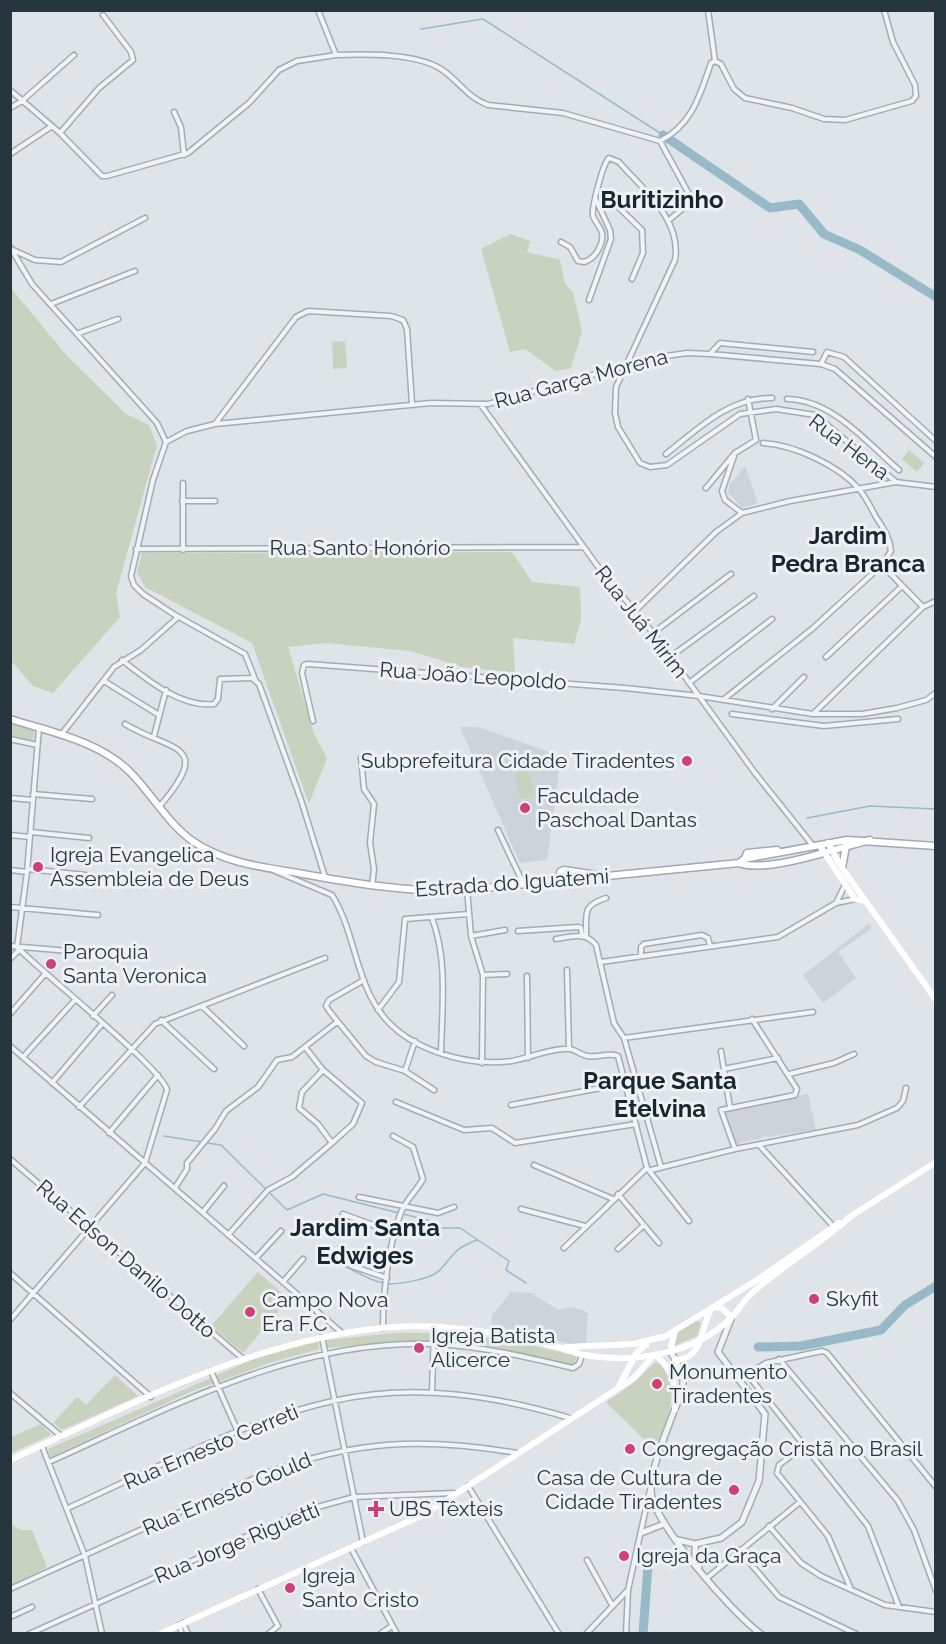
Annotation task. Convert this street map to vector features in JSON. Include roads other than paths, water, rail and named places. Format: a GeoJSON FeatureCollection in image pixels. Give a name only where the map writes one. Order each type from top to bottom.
{"type":"FeatureCollection","features":[{"type":"Feature","properties":{"kind":"main road","name":"Estrada do Iguatemi"},"geometry":{"type":"LineString","coordinates":[[10,719],[96,748],[116,759],[135,777],[184,834],[222,857],[266,868],[372,887],[410,891],[467,890],[802,859],[870,840]]}},
{"type":"Feature","properties":{"kind":"main road","name":"Estrada do Iguatemi"},"geometry":{"type":"LineString","coordinates":[[742,863],[847,840],[936,846]]}},
{"type":"Feature","properties":{"kind":"main road"},"geometry":{"type":"LineString","coordinates":[[828,843],[842,868],[935,997]]}},
{"type":"Feature","properties":{"kind":"main road"},"geometry":{"type":"LineString","coordinates":[[802,859],[814,853],[817,846],[855,899],[866,901]]}},
{"type":"Feature","properties":{"kind":"main road"},"geometry":{"type":"LineString","coordinates":[[842,868],[846,846]]}},
{"type":"Feature","properties":{"kind":"main road"},"geometry":{"type":"LineString","coordinates":[[615,1390],[626,1378],[641,1347],[676,1331],[757,1280],[833,1226],[936,1162]]}},
{"type":"Feature","properties":{"kind":"main road"},"geometry":{"type":"LineString","coordinates":[[10,1460],[242,1358],[322,1336],[383,1328],[435,1327],[492,1332],[582,1354],[634,1358],[670,1351],[702,1337],[731,1317],[752,1293],[850,1217]]}},
{"type":"Feature","properties":{"kind":"main road"},"geometry":{"type":"LineString","coordinates":[[713,1307],[723,1308],[731,1317]]}},
{"type":"Feature","properties":{"kind":"main road"},"geometry":{"type":"LineString","coordinates":[[675,1360],[692,1356],[702,1337],[706,1318],[713,1307]]}},
{"type":"Feature","properties":{"kind":"main road"},"geometry":{"type":"LineString","coordinates":[[670,1351],[676,1331]]}},
{"type":"Feature","properties":{"kind":"main road"},"geometry":{"type":"LineString","coordinates":[[555,1346],[585,1348],[651,1342]]}},
{"type":"Feature","properties":{"kind":"main road"},"geometry":{"type":"LineString","coordinates":[[160,1634],[407,1523],[642,1372],[655,1355]]}},
{"type":"Feature","properties":{"kind":"main road"},"geometry":{"type":"LineString","coordinates":[[655,1355],[673,1375],[675,1409]]}},
{"type":"Feature","properties":{"kind":"street"},"geometry":{"type":"LineString","coordinates":[[318,10],[336,55]]}},
{"type":"Feature","properties":{"kind":"street"},"geometry":{"type":"LineString","coordinates":[[708,10],[715,61]]}},
{"type":"Feature","properties":{"kind":"street"},"geometry":{"type":"LineString","coordinates":[[715,61],[721,64],[734,89],[745,98],[792,108],[824,119],[844,120],[900,107],[914,99],[916,88],[893,42],[884,10]]}},
{"type":"Feature","properties":{"kind":"street"},"geometry":{"type":"LineString","coordinates":[[60,133],[99,88],[133,60],[131,52],[103,15]]}},
{"type":"Feature","properties":{"kind":"street"},"geometry":{"type":"LineString","coordinates":[[10,108],[22,101],[74,55]]}},
{"type":"Feature","properties":{"kind":"street"},"geometry":{"type":"LineString","coordinates":[[10,90],[60,133],[102,176],[184,155],[249,103],[279,70],[297,62],[336,55],[373,55],[422,61],[443,70],[476,100],[488,105],[563,113],[660,141],[690,196],[687,205],[669,220],[619,162],[609,158],[603,165],[593,215],[602,239],[592,259],[587,262],[578,261],[570,247],[561,242]]}},
{"type":"Feature","properties":{"kind":"street"},"geometry":{"type":"LineString","coordinates":[[660,141],[676,132],[692,114],[711,63],[715,61]]}},
{"type":"Feature","properties":{"kind":"street"},"geometry":{"type":"LineString","coordinates":[[174,112],[181,127],[184,155]]}},
{"type":"Feature","properties":{"kind":"street"},"geometry":{"type":"LineString","coordinates":[[10,154],[52,126]]}},
{"type":"Feature","properties":{"kind":"street"},"geometry":{"type":"LineString","coordinates":[[597,202],[614,203],[642,230],[643,253],[632,279]]}},
{"type":"Feature","properties":{"kind":"street"},"geometry":{"type":"LineString","coordinates":[[589,300],[611,239],[610,230],[597,202]]}},
{"type":"Feature","properties":{"kind":"street"},"geometry":{"type":"LineString","coordinates":[[12,249],[35,260],[61,262],[145,218]]}},
{"type":"Feature","properties":{"kind":"street","name":"Rua Hena"},"geometry":{"type":"LineString","coordinates":[[669,220],[676,245],[675,260],[616,387],[615,413],[633,455],[645,466],[667,465],[733,418],[751,411],[776,409],[808,413],[847,441],[896,482]]}},
{"type":"Feature","properties":{"kind":"street"},"geometry":{"type":"LineString","coordinates":[[12,249],[32,284],[79,333],[157,423],[166,442],[132,564],[131,576],[136,588],[177,616],[245,654],[264,692],[326,878]]}},
{"type":"Feature","properties":{"kind":"street"},"geometry":{"type":"LineString","coordinates":[[51,304],[135,271]]}},
{"type":"Feature","properties":{"kind":"street"},"geometry":{"type":"LineString","coordinates":[[216,424],[296,317],[308,311],[391,316],[403,320],[407,329],[412,404]]}},
{"type":"Feature","properties":{"kind":"street"},"geometry":{"type":"LineString","coordinates":[[79,333],[118,319]]}},
{"type":"Feature","properties":{"kind":"street"},"geometry":{"type":"LineString","coordinates":[[710,354],[720,342],[813,352]]}},
{"type":"Feature","properties":{"kind":"street"},"geometry":{"type":"LineString","coordinates":[[821,364],[827,352],[844,357],[936,441]]}},
{"type":"Feature","properties":{"kind":"street","name":"Rua Garça Morena"},"geometry":{"type":"LineString","coordinates":[[480,405],[626,364],[671,355],[710,354],[821,364],[841,372],[936,457]]}},
{"type":"Feature","properties":{"kind":"street"},"geometry":{"type":"LineString","coordinates":[[666,454],[722,410],[748,399],[772,398]]}},
{"type":"Feature","properties":{"kind":"street"},"geometry":{"type":"LineString","coordinates":[[706,488],[735,453],[753,444],[756,437],[748,399]]}},
{"type":"Feature","properties":{"kind":"street"},"geometry":{"type":"LineString","coordinates":[[787,399],[819,405],[899,470]]}},
{"type":"Feature","properties":{"kind":"street"},"geometry":{"type":"LineString","coordinates":[[166,442],[187,431],[216,424],[412,404],[449,402],[480,405]]}},
{"type":"Feature","properties":{"kind":"street","name":"Rua Juá Mirim"},"geometry":{"type":"LineString","coordinates":[[480,405],[584,547],[817,846]]}},
{"type":"Feature","properties":{"kind":"street"},"geometry":{"type":"LineString","coordinates":[[847,441],[854,432]]}},
{"type":"Feature","properties":{"kind":"street"},"geometry":{"type":"LineString","coordinates":[[723,700],[812,629],[890,555],[888,537],[859,489],[829,467],[799,451],[781,444],[763,443]]}},
{"type":"Feature","properties":{"kind":"street"},"geometry":{"type":"LineString","coordinates":[[735,453],[722,491],[726,500],[742,513]]}},
{"type":"Feature","properties":{"kind":"street"},"geometry":{"type":"LineString","coordinates":[[635,611],[716,532],[742,513],[790,501],[896,482],[936,487]]}},
{"type":"Feature","properties":{"kind":"street"},"geometry":{"type":"LineString","coordinates":[[183,483],[183,550]]}},
{"type":"Feature","properties":{"kind":"street"},"geometry":{"type":"LineString","coordinates":[[182,501],[215,501]]}},
{"type":"Feature","properties":{"kind":"street","name":"Rua Santo Honório"},"geometry":{"type":"LineString","coordinates":[[136,549],[584,547]]}},
{"type":"Feature","properties":{"kind":"street"},"geometry":{"type":"LineString","coordinates":[[882,565],[923,607]]}},
{"type":"Feature","properties":{"kind":"street"},"geometry":{"type":"LineString","coordinates":[[653,633],[731,574]]}},
{"type":"Feature","properties":{"kind":"street"},"geometry":{"type":"LineString","coordinates":[[826,657],[902,587]]}},
{"type":"Feature","properties":{"kind":"street"},"geometry":{"type":"LineString","coordinates":[[670,657],[754,596]]}},
{"type":"Feature","properties":{"kind":"street"},"geometry":{"type":"LineString","coordinates":[[813,714],[923,607],[936,601]]}},
{"type":"Feature","properties":{"kind":"street"},"geometry":{"type":"LineString","coordinates":[[61,735],[122,660],[141,650],[177,616]]}},
{"type":"Feature","properties":{"kind":"street"},"geometry":{"type":"LineString","coordinates":[[689,683],[772,619]]}},
{"type":"Feature","properties":{"kind":"street"},"geometry":{"type":"LineString","coordinates":[[122,660],[166,690],[203,706],[214,705],[218,699],[220,680],[256,680]]}},
{"type":"Feature","properties":{"kind":"street","name":"Rua João Leopoldo"},"geometry":{"type":"LineString","coordinates":[[313,721],[302,673],[304,665],[308,664],[527,680],[699,696]]}},
{"type":"Feature","properties":{"kind":"street"},"geometry":{"type":"LineString","coordinates":[[772,709],[804,677]]}},
{"type":"Feature","properties":{"kind":"street"},"geometry":{"type":"LineString","coordinates":[[104,681],[159,715]]}},
{"type":"Feature","properties":{"kind":"street"},"geometry":{"type":"LineString","coordinates":[[154,736],[166,690]]}},
{"type":"Feature","properties":{"kind":"street"},"geometry":{"type":"LineString","coordinates":[[699,696],[772,709],[824,715],[897,708],[926,700],[936,693]]}},
{"type":"Feature","properties":{"kind":"street"},"geometry":{"type":"LineString","coordinates":[[732,714],[824,726],[898,719]]}},
{"type":"Feature","properties":{"kind":"street"},"geometry":{"type":"LineString","coordinates":[[824,715],[824,726]]}},
{"type":"Feature","properties":{"kind":"street"},"geometry":{"type":"LineString","coordinates":[[125,724],[176,747],[184,757],[186,767],[179,784],[159,807]]}},
{"type":"Feature","properties":{"kind":"street"},"geometry":{"type":"LineString","coordinates":[[10,959],[18,948],[28,871],[39,728]]}},
{"type":"Feature","properties":{"kind":"street"},"geometry":{"type":"LineString","coordinates":[[10,739],[37,745]]}},
{"type":"Feature","properties":{"kind":"street"},"geometry":{"type":"LineString","coordinates":[[361,758],[364,789],[374,804],[370,843],[374,869],[372,887]]}},
{"type":"Feature","properties":{"kind":"street"},"geometry":{"type":"LineString","coordinates":[[33,794],[92,799]]}},
{"type":"Feature","properties":{"kind":"street"},"geometry":{"type":"LineString","coordinates":[[10,798],[33,800]]}},
{"type":"Feature","properties":{"kind":"street"},"geometry":{"type":"LineString","coordinates":[[498,830],[524,883]]}},
{"type":"Feature","properties":{"kind":"street"},"geometry":{"type":"LineString","coordinates":[[10,836],[89,838]]}},
{"type":"Feature","properties":{"kind":"street"},"geometry":{"type":"LineString","coordinates":[[266,868],[332,895],[364,980],[378,1010],[393,1026],[415,1041],[441,1053],[482,1063],[528,1058],[569,1049],[588,1056],[617,1055],[620,1058],[649,1169],[689,1221]]}},
{"type":"Feature","properties":{"kind":"street"},"geometry":{"type":"LineString","coordinates":[[10,870],[85,875]]}},
{"type":"Feature","properties":{"kind":"street"},"geometry":{"type":"LineString","coordinates":[[836,903],[845,885]]}},
{"type":"Feature","properties":{"kind":"street"},"geometry":{"type":"LineString","coordinates":[[467,890],[471,936],[483,975],[482,1063]]}},
{"type":"Feature","properties":{"kind":"street"},"geometry":{"type":"LineString","coordinates":[[584,936],[588,908],[594,902],[606,898]]}},
{"type":"Feature","properties":{"kind":"street"},"geometry":{"type":"LineString","coordinates":[[600,962],[778,937],[836,903],[855,899]]}},
{"type":"Feature","properties":{"kind":"street"},"geometry":{"type":"LineString","coordinates":[[10,907],[98,915]]}},
{"type":"Feature","properties":{"kind":"street"},"geometry":{"type":"LineString","coordinates":[[378,1010],[399,982],[404,920],[409,917],[432,918],[468,914]]}},
{"type":"Feature","properties":{"kind":"street"},"geometry":{"type":"LineString","coordinates":[[432,918],[440,941],[442,964],[441,1053]]}},
{"type":"Feature","properties":{"kind":"street"},"geometry":{"type":"LineString","coordinates":[[518,931],[578,927],[581,928],[584,936],[596,945],[614,1023],[624,1038],[661,1167]]}},
{"type":"Feature","properties":{"kind":"street"},"geometry":{"type":"LineString","coordinates":[[471,936],[505,930]]}},
{"type":"Feature","properties":{"kind":"street"},"geometry":{"type":"LineString","coordinates":[[640,956],[641,947],[644,944],[702,935],[708,938],[710,946]]}},
{"type":"Feature","properties":{"kind":"street"},"geometry":{"type":"LineString","coordinates":[[556,939],[584,936]]}},
{"type":"Feature","properties":{"kind":"street"},"geometry":{"type":"LineString","coordinates":[[10,946],[93,953]]}},
{"type":"Feature","properties":{"kind":"street"},"geometry":{"type":"LineString","coordinates":[[10,1320],[146,1163],[167,1095],[165,1083],[131,1048],[18,948]]}},
{"type":"Feature","properties":{"kind":"street"},"geometry":{"type":"LineString","coordinates":[[79,1107],[131,1048],[161,1020],[325,958]]}},
{"type":"Feature","properties":{"kind":"street"},"geometry":{"type":"LineString","coordinates":[[567,970],[569,1049]]}},
{"type":"Feature","properties":{"kind":"street"},"geometry":{"type":"LineString","coordinates":[[10,1014],[45,974]]}},
{"type":"Feature","properties":{"kind":"street"},"geometry":{"type":"LineString","coordinates":[[483,975],[507,974]]}},
{"type":"Feature","properties":{"kind":"street"},"geometry":{"type":"LineString","coordinates":[[527,976],[528,1058]]}},
{"type":"Feature","properties":{"kind":"street"},"geometry":{"type":"LineString","coordinates":[[364,980],[328,1001],[326,1006],[337,1022],[371,1059],[405,1071],[434,1090]]}},
{"type":"Feature","properties":{"kind":"street"},"geometry":{"type":"LineString","coordinates":[[93,1016],[112,995]]}},
{"type":"Feature","properties":{"kind":"street"},"geometry":{"type":"LineString","coordinates":[[23,1057],[75,1000]]}},
{"type":"Feature","properties":{"kind":"street"},"geometry":{"type":"LineString","coordinates":[[202,1006],[244,1046]]}},
{"type":"Feature","properties":{"kind":"street"},"geometry":{"type":"LineString","coordinates":[[624,1038],[813,1012]]}},
{"type":"Feature","properties":{"kind":"street"},"geometry":{"type":"LineString","coordinates":[[161,1020],[214,1069]]}},
{"type":"Feature","properties":{"kind":"street"},"geometry":{"type":"LineString","coordinates":[[735,1149],[722,1110],[795,1095],[797,1089],[752,1020]]}},
{"type":"Feature","properties":{"kind":"street"},"geometry":{"type":"LineString","coordinates":[[175,1188],[187,1169],[187,1163],[215,1129],[226,1111],[258,1087],[277,1060],[292,1057],[337,1022]]}},
{"type":"Feature","properties":{"kind":"street"},"geometry":{"type":"LineString","coordinates":[[52,1083],[102,1024]]}},
{"type":"Feature","properties":{"kind":"street"},"geometry":{"type":"LineString","coordinates":[[405,1071],[415,1041]]}},
{"type":"Feature","properties":{"kind":"street"},"geometry":{"type":"LineString","coordinates":[[10,1046],[342,1333]]}},
{"type":"Feature","properties":{"kind":"street"},"geometry":{"type":"LineString","coordinates":[[228,1235],[268,1190],[292,1177],[352,1124],[362,1103],[323,1070],[305,1047]]}},
{"type":"Feature","properties":{"kind":"street"},"geometry":{"type":"LineString","coordinates":[[721,1051],[730,1108]]}},
{"type":"Feature","properties":{"kind":"street"},"geometry":{"type":"LineString","coordinates":[[789,1074],[834,1063],[854,1054]]}},
{"type":"Feature","properties":{"kind":"street"},"geometry":{"type":"LineString","coordinates":[[724,1070],[778,1058]]}},
{"type":"Feature","properties":{"kind":"street"},"geometry":{"type":"LineString","coordinates":[[323,1070],[302,1092],[299,1108],[322,1129],[332,1143]]}},
{"type":"Feature","properties":{"kind":"street"},"geometry":{"type":"LineString","coordinates":[[109,1133],[158,1075]]}},
{"type":"Feature","properties":{"kind":"street"},"geometry":{"type":"LineString","coordinates":[[511,1105],[627,1083]]}},
{"type":"Feature","properties":{"kind":"street"},"geometry":{"type":"LineString","coordinates":[[564,1248],[618,1194],[649,1169],[759,1144],[840,1130],[877,1118],[900,1105],[906,1088]]}},
{"type":"Feature","properties":{"kind":"street"},"geometry":{"type":"LineString","coordinates":[[396,1102],[464,1131],[492,1128],[515,1143],[636,1124]]}},
{"type":"Feature","properties":{"kind":"street"},"geometry":{"type":"LineString","coordinates":[[383,1328],[387,1278],[399,1215],[421,1182],[423,1173],[413,1147],[393,1136]]}},
{"type":"Feature","properties":{"kind":"street"},"geometry":{"type":"LineString","coordinates":[[759,1144],[833,1226]]}},
{"type":"Feature","properties":{"kind":"street","name":"Rua Edson Danilo Dotto"},"geometry":{"type":"LineString","coordinates":[[10,1159],[242,1358]]}},
{"type":"Feature","properties":{"kind":"street"},"geometry":{"type":"LineString","coordinates":[[534,1165],[613,1199]]}},
{"type":"Feature","properties":{"kind":"street"},"geometry":{"type":"LineString","coordinates":[[202,1212],[224,1186]]}},
{"type":"Feature","properties":{"kind":"street"},"geometry":{"type":"LineString","coordinates":[[618,1194],[659,1243]]}},
{"type":"Feature","properties":{"kind":"street"},"geometry":{"type":"LineString","coordinates":[[359,1197],[403,1208],[438,1212],[454,1207]]}},
{"type":"Feature","properties":{"kind":"street"},"geometry":{"type":"LineString","coordinates":[[520,1209],[586,1226]]}},
{"type":"Feature","properties":{"kind":"street"},"geometry":{"type":"LineString","coordinates":[[343,1214],[395,1233]]}},
{"type":"Feature","properties":{"kind":"street"},"geometry":{"type":"LineString","coordinates":[[618,1249],[644,1225]]}},
{"type":"Feature","properties":{"kind":"street"},"geometry":{"type":"LineString","coordinates":[[256,1258],[281,1232]]}},
{"type":"Feature","properties":{"kind":"street"},"geometry":{"type":"LineString","coordinates":[[322,1251],[352,1266],[387,1278]]}},
{"type":"Feature","properties":{"kind":"street"},"geometry":{"type":"LineString","coordinates":[[283,1282],[303,1259]]}},
{"type":"Feature","properties":{"kind":"street"},"geometry":{"type":"LineString","coordinates":[[10,1273],[152,1397]]}},
{"type":"Feature","properties":{"kind":"street"},"geometry":{"type":"LineString","coordinates":[[677,1540],[695,1544],[722,1538],[735,1529],[747,1514],[757,1489],[765,1414],[718,1352],[731,1317]]}},
{"type":"Feature","properties":{"kind":"street"},"geometry":{"type":"LineString","coordinates":[[432,1392],[435,1327]]}},
{"type":"Feature","properties":{"kind":"street"},"geometry":{"type":"LineString","coordinates":[[322,1336],[363,1542]]}},
{"type":"Feature","properties":{"kind":"street"},"geometry":{"type":"LineString","coordinates":[[49,1462],[218,1387],[325,1352],[434,1344],[490,1349],[573,1368],[579,1364],[582,1354]]}},
{"type":"Feature","properties":{"kind":"street"},"geometry":{"type":"LineString","coordinates":[[626,1634],[628,1590],[650,1490],[683,1386],[670,1351]]}},
{"type":"Feature","properties":{"kind":"street"},"geometry":{"type":"LineString","coordinates":[[739,1380],[760,1365],[779,1359],[822,1351],[827,1353],[936,1487]]}},
{"type":"Feature","properties":{"kind":"street"},"geometry":{"type":"LineString","coordinates":[[779,1359],[898,1501],[914,1530],[936,1591]]}},
{"type":"Feature","properties":{"kind":"street"},"geometry":{"type":"LineString","coordinates":[[211,1371],[238,1432]]}},
{"type":"Feature","properties":{"kind":"street"},"geometry":{"type":"LineString","coordinates":[[748,1375],[868,1526],[899,1607]]}},
{"type":"Feature","properties":{"kind":"street","name":"Rua Ernesto Cerreti"},"geometry":{"type":"LineString","coordinates":[[68,1508],[238,1432],[286,1413],[334,1400],[381,1394],[432,1392],[497,1399],[570,1418]]}},
{"type":"Feature","properties":{"kind":"street"},"geometry":{"type":"LineString","coordinates":[[10,1393],[61,1437]]}},
{"type":"Feature","properties":{"kind":"street","name":"Rua Ernesto Gould"},"geometry":{"type":"LineString","coordinates":[[10,1589],[264,1474],[305,1459],[345,1449],[440,1443],[517,1453]]}},
{"type":"Feature","properties":{"kind":"street"},"geometry":{"type":"LineString","coordinates":[[42,1446],[85,1556],[102,1634]]}},
{"type":"Feature","properties":{"kind":"street"},"geometry":{"type":"LineString","coordinates":[[804,1446],[777,1469],[779,1478],[836,1548],[850,1587]]}},
{"type":"Feature","properties":{"kind":"street"},"geometry":{"type":"LineString","coordinates":[[467,1485],[559,1634]]}},
{"type":"Feature","properties":{"kind":"street"},"geometry":{"type":"LineString","coordinates":[[650,1490],[664,1524],[743,1619],[761,1634]]}},
{"type":"Feature","properties":{"kind":"street","name":"Rua Jorge Riguetti"},"geometry":{"type":"LineString","coordinates":[[29,1634],[303,1511],[354,1497],[404,1493],[455,1493]]}},
{"type":"Feature","properties":{"kind":"street"},"geometry":{"type":"LineString","coordinates":[[707,1578],[800,1502]]}},
{"type":"Feature","properties":{"kind":"street"},"geometry":{"type":"LineString","coordinates":[[641,1533],[664,1524]]}},
{"type":"Feature","properties":{"kind":"street"},"geometry":{"type":"LineString","coordinates":[[769,1526],[808,1569],[885,1605],[936,1612]]}},
{"type":"Feature","properties":{"kind":"street"},"geometry":{"type":"LineString","coordinates":[[695,1544],[694,1556],[702,1572]]}},
{"type":"Feature","properties":{"kind":"street"},"geometry":{"type":"LineString","coordinates":[[351,1548],[397,1634]]}},
{"type":"Feature","properties":{"kind":"street"},"geometry":{"type":"LineString","coordinates":[[739,1550],[779,1597],[856,1634]]}},
{"type":"Feature","properties":{"kind":"street"},"geometry":{"type":"LineString","coordinates":[[587,1560],[612,1605]]}},
{"type":"Feature","properties":{"kind":"street"},"geometry":{"type":"LineString","coordinates":[[258,1589],[278,1626],[276,1630],[268,1634]]}},
{"type":"Feature","properties":{"kind":"street"},"geometry":{"type":"LineString","coordinates":[[586,1634],[628,1590]]}},
{"type":"Feature","properties":{"kind":"street"},"geometry":{"type":"LineString","coordinates":[[10,1617],[32,1606]]}},
{"type":"Feature","properties":{"kind":"street"},"geometry":{"type":"LineString","coordinates":[[180,1624],[182,1634]]}},
{"type":"Feature","properties":{"kind":"street"},"geometry":{"type":"LineString","coordinates":[[180,1624],[188,1634]]}},
{"type":"Feature","properties":{"kind":"street"},"geometry":{"type":"LineString","coordinates":[[380,1634],[392,1626]]}},
{"type":"Feature","properties":{"kind":"waterway"},"geometry":{"type":"LineString","coordinates":[[421,29],[483,19],[663,135]]}},
{"type":"Feature","properties":{"kind":"waterway"},"geometry":{"type":"LineString","coordinates":[[663,135],[770,208],[799,204],[824,234],[860,250],[936,297]]}},
{"type":"Feature","properties":{"kind":"waterway"},"geometry":{"type":"LineString","coordinates":[[807,818],[870,806],[936,809]]}},
{"type":"Feature","properties":{"kind":"waterway"},"geometry":{"type":"LineString","coordinates":[[164,1136],[202,1142]]}},
{"type":"Feature","properties":{"kind":"waterway"},"geometry":{"type":"LineString","coordinates":[[207,1143],[221,1145],[287,1210],[323,1194],[431,1221],[441,1228],[460,1228],[509,1261],[506,1270],[526,1283]]}},
{"type":"Feature","properties":{"kind":"waterway"},"geometry":{"type":"LineString","coordinates":[[344,1266],[378,1282],[389,1284],[413,1281],[437,1273],[456,1251],[477,1240]]}},
{"type":"Feature","properties":{"kind":"waterway"},"geometry":{"type":"LineString","coordinates":[[758,1347],[801,1346],[881,1330],[905,1305],[936,1286]]}},
{"type":"Feature","properties":{"kind":"waterway"},"geometry":{"type":"LineString","coordinates":[[643,1634],[648,1565]]}},
{"type":"Feature","properties":{"kind":"place","name":"Subprefeitura Cidade Tiradentes"},"geometry":{"type":"Point","coordinates":[687,761]}},
{"type":"Feature","properties":{"kind":"place","name":"Faculdade Paschoal Dantas"},"geometry":{"type":"Point","coordinates":[525,808]}},
{"type":"Feature","properties":{"kind":"place","name":"Igreja Evangelica Assembleia de Deus"},"geometry":{"type":"Point","coordinates":[38,867]}},
{"type":"Feature","properties":{"kind":"place","name":"Paroquia Santa Veronica"},"geometry":{"type":"Point","coordinates":[51,964]}},
{"type":"Feature","properties":{"kind":"place","name":"Skyfit"},"geometry":{"type":"Point","coordinates":[814,1299]}},
{"type":"Feature","properties":{"kind":"place","name":"Campo Nova Era F.C"},"geometry":{"type":"Point","coordinates":[250,1312]}},
{"type":"Feature","properties":{"kind":"place","name":"Igreja Batista Alicerce"},"geometry":{"type":"Point","coordinates":[419,1348]}},
{"type":"Feature","properties":{"kind":"place","name":"Monumento Tiradentes"},"geometry":{"type":"Point","coordinates":[657,1384]}},
{"type":"Feature","properties":{"kind":"place","name":"Congregação Cristã no Brasil"},"geometry":{"type":"Point","coordinates":[630,1449]}},
{"type":"Feature","properties":{"kind":"place","name":"Casa de Cultura de Cidade Tiradentes"},"geometry":{"type":"Point","coordinates":[734,1490]}},
{"type":"Feature","properties":{"kind":"place","name":"UBS Têxteis"},"geometry":{"type":"Point","coordinates":[376,1509]}},
{"type":"Feature","properties":{"kind":"place","name":"Igreja da Graça"},"geometry":{"type":"Point","coordinates":[624,1556]}},
{"type":"Feature","properties":{"kind":"place","name":"Igreja Santo Cristo"},"geometry":{"type":"Point","coordinates":[290,1588]}},
{"type":"Feature","properties":{"kind":"district","name":"Buritizinho"},"geometry":{"type":"Point","coordinates":[662,200]}},
{"type":"Feature","properties":{"kind":"district","name":"Jardim Pedra Branca"},"geometry":{"type":"Point","coordinates":[848,550]}},
{"type":"Feature","properties":{"kind":"district","name":"Parque Santa Etelvina"},"geometry":{"type":"Point","coordinates":[660,1095]}},
{"type":"Feature","properties":{"kind":"district","name":"Jardim Santa Edwiges"},"geometry":{"type":"Point","coordinates":[365,1242]}}]}
